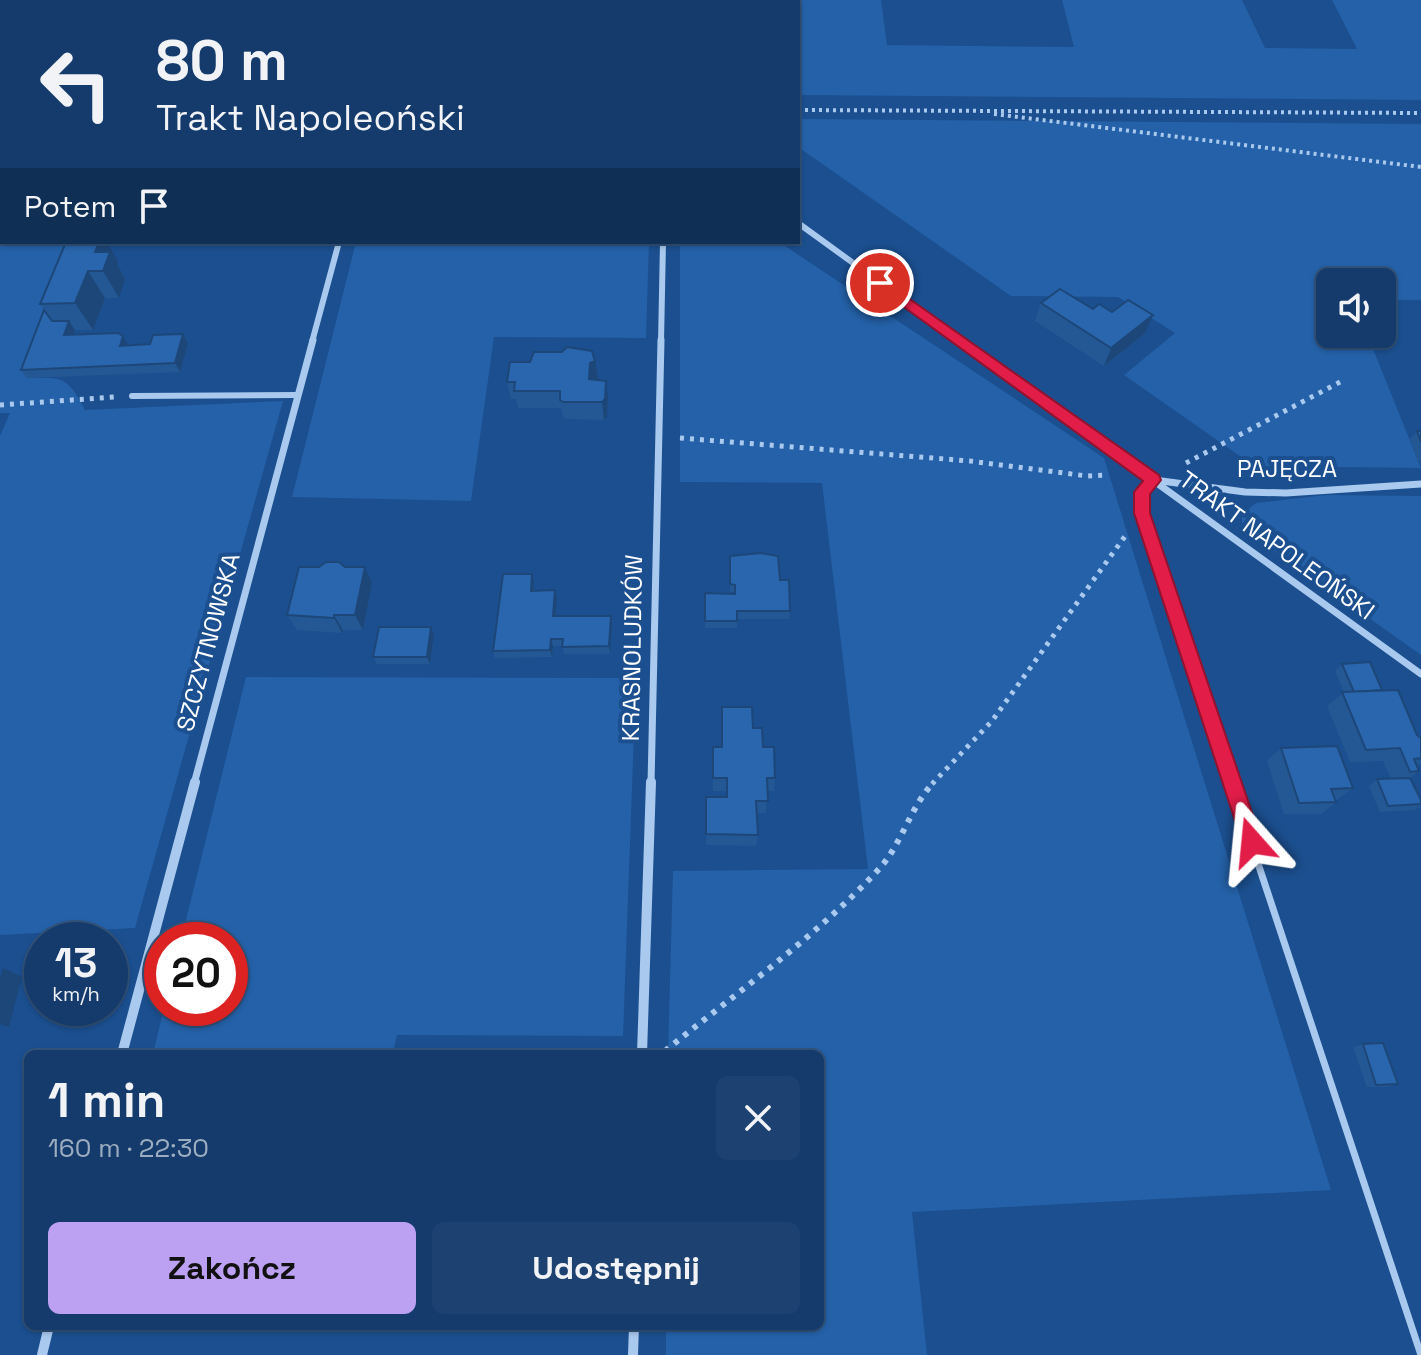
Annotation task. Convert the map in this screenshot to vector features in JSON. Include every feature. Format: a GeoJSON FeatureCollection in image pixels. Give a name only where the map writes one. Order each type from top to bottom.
{"type":"FeatureCollection","features":[{"type":"Feature","properties":{"kind":"street","name":"TRAKT NAPOLEOŃSKI"},"geometry":{"type":"LineString","coordinates":[[800,224],[1421,674]]}},
{"type":"Feature","properties":{"kind":"street","name":"SZCZYTNOWSKA"},"geometry":{"type":"LineString","coordinates":[[123,1050],[338,244]]}},
{"type":"Feature","properties":{"kind":"street","name":"KRASNOLUDKÓW"},"geometry":{"type":"LineString","coordinates":[[642,1050],[663,244]]}},
{"type":"Feature","properties":{"kind":"street","name":"PAJĘCZA"},"geometry":{"type":"LineString","coordinates":[[1153,480],[1245,492],[1286,493],[1421,484]]}},
{"type":"Feature","properties":{"kind":"street"},"geometry":{"type":"LineString","coordinates":[[42,1355],[48,1330]]}},
{"type":"Feature","properties":{"kind":"street"},"geometry":{"type":"LineString","coordinates":[[633,1355],[634,1330]]}},
{"type":"Feature","properties":{"kind":"lane"},"geometry":{"type":"LineString","coordinates":[[132,396],[297,395]]}},
{"type":"Feature","properties":{"kind":"lane"},"geometry":{"type":"LineString","coordinates":[[1153,480],[1142,492],[1142,513],[1421,1355]]}},
{"type":"Feature","properties":{"kind":"path"},"geometry":{"type":"LineString","coordinates":[[800,110],[1421,113]]}},
{"type":"Feature","properties":{"kind":"path"},"geometry":{"type":"LineString","coordinates":[[969,111],[1421,167]]}},
{"type":"Feature","properties":{"kind":"path"},"geometry":{"type":"LineString","coordinates":[[1153,480],[1342,381]]}},
{"type":"Feature","properties":{"kind":"path"},"geometry":{"type":"LineString","coordinates":[[0,405],[132,396]]}},
{"type":"Feature","properties":{"kind":"path"},"geometry":{"type":"LineString","coordinates":[[659,436],[843,450],[1087,476],[1108,475]]}},
{"type":"Feature","properties":{"kind":"path"},"geometry":{"type":"LineString","coordinates":[[665,1050],[845,903],[882,866],[922,794],[992,721],[1142,513]]}},
{"type":"Feature","properties":{"kind":"shaded area"},"geometry":{"type":"Polygon","coordinates":[[[800,0],[881,0],[887,45],[1074,47],[1062,0],[1242,0],[1265,48],[1357,49],[1332,0],[1421,0],[1421,100],[800,95],[800,0]]]}},
{"type":"Feature","properties":{"kind":"shaded area"},"geometry":{"type":"Polygon","coordinates":[[[800,119],[1421,124],[1421,300],[1396,300],[1396,268],[1316,268],[1316,348],[1373,348],[1421,468],[1254,466],[1124,375],[1175,333],[1118,297],[1011,296],[800,148],[800,119]]]}},
{"type":"Feature","properties":{"kind":"shaded area"},"geometry":{"type":"Polygon","coordinates":[[[0,244],[79,244],[28,378],[63,381],[74,391],[85,410],[283,401],[135,928],[128,928],[128,922],[24,922],[24,934],[0,935],[0,436],[10,413],[0,413],[0,244]]]}},
{"type":"Feature","properties":{"kind":"shaded area"},"geometry":{"type":"Polygon","coordinates":[[[355,244],[649,244],[646,338],[494,337],[471,501],[292,497],[355,244]]]}},
{"type":"Feature","properties":{"kind":"shaded area"},"geometry":{"type":"Polygon","coordinates":[[[680,244],[782,244],[1104,458],[1331,1190],[912,1212],[927,1355],[666,1355],[666,1330],[824,1330],[824,1050],[668,1050],[673,871],[868,869],[822,483],[680,482],[680,244]]]}},
{"type":"Feature","properties":{"kind":"shaded area"},"geometry":{"type":"Polygon","coordinates":[[[1326,495],[1421,496],[1421,655],[1242,528],[1242,514],[1256,503],[1326,495]]]}},
{"type":"Feature","properties":{"kind":"shaded area"},"geometry":{"type":"Polygon","coordinates":[[[246,677],[636,678],[623,1036],[397,1035],[394,1050],[154,1050],[160,1026],[248,1026],[248,922],[185,922],[246,677]]]}},
{"type":"Feature","properties":{"kind":"building"},"geometry":{"type":"Polygon","coordinates":[[[65,244],[98,244],[95,252],[110,252],[103,271],[88,271],[75,303],[40,304],[65,244]]]}},
{"type":"Feature","properties":{"kind":"building"},"geometry":{"type":"Polygon","coordinates":[[[1060,289],[1093,309],[1099,304],[1112,312],[1128,300],[1153,315],[1111,348],[1041,303],[1060,289]]]}},
{"type":"Feature","properties":{"kind":"building"},"geometry":{"type":"Polygon","coordinates":[[[44,310],[52,321],[69,321],[64,335],[118,333],[123,336],[120,346],[150,344],[153,335],[183,334],[175,363],[21,370],[44,310]]]}},
{"type":"Feature","properties":{"kind":"building"},"geometry":{"type":"Polygon","coordinates":[[[567,347],[592,351],[595,361],[590,363],[589,379],[606,381],[602,402],[563,402],[560,391],[514,391],[515,382],[507,382],[510,362],[530,362],[534,352],[562,352],[567,347]]]}},
{"type":"Feature","properties":{"kind":"building"},"geometry":{"type":"Polygon","coordinates":[[[761,553],[778,556],[780,580],[789,580],[790,611],[737,611],[737,621],[705,621],[705,593],[735,594],[735,585],[730,584],[730,556],[761,553]]]}},
{"type":"Feature","properties":{"kind":"building"},"geometry":{"type":"Polygon","coordinates":[[[326,562],[339,562],[345,567],[365,567],[355,615],[334,615],[334,618],[287,615],[299,567],[319,567],[326,562]]]}},
{"type":"Feature","properties":{"kind":"building"},"geometry":{"type":"Polygon","coordinates":[[[503,574],[532,574],[531,591],[555,590],[553,616],[611,616],[609,646],[562,647],[563,639],[551,639],[550,650],[493,651],[503,574]]]}},
{"type":"Feature","properties":{"kind":"building"},"geometry":{"type":"Polygon","coordinates":[[[379,627],[431,627],[427,657],[373,657],[379,627]]]}},
{"type":"Feature","properties":{"kind":"building"},"geometry":{"type":"Polygon","coordinates":[[[1370,662],[1382,690],[1354,692],[1342,664],[1370,662]]]}},
{"type":"Feature","properties":{"kind":"building"},"geometry":{"type":"Polygon","coordinates":[[[1398,690],[1421,738],[1421,758],[1414,759],[1419,771],[1410,772],[1400,748],[1366,750],[1342,692],[1398,690]]]}},
{"type":"Feature","properties":{"kind":"building"},"geometry":{"type":"Polygon","coordinates":[[[722,707],[752,707],[753,728],[762,728],[763,747],[774,747],[775,778],[767,778],[768,801],[756,801],[758,835],[706,834],[706,797],[727,797],[727,778],[713,778],[713,747],[722,747],[722,707]]]}},
{"type":"Feature","properties":{"kind":"building"},"geometry":{"type":"Polygon","coordinates":[[[1337,746],[1353,788],[1331,789],[1336,802],[1299,803],[1281,748],[1337,746]]]}},
{"type":"Feature","properties":{"kind":"building"},"geometry":{"type":"Polygon","coordinates":[[[1410,778],[1421,804],[1388,806],[1377,779],[1410,778]]]}},
{"type":"Feature","properties":{"kind":"building"},"geometry":{"type":"Polygon","coordinates":[[[1383,1043],[1398,1084],[1376,1085],[1363,1044],[1383,1043]]]}},
{"type":"Feature","properties":{"kind":"route"},"geometry":{"type":"LineString","coordinates":[[880,283],[1153,480],[1142,492],[1142,513],[1252,842]]}}]}
